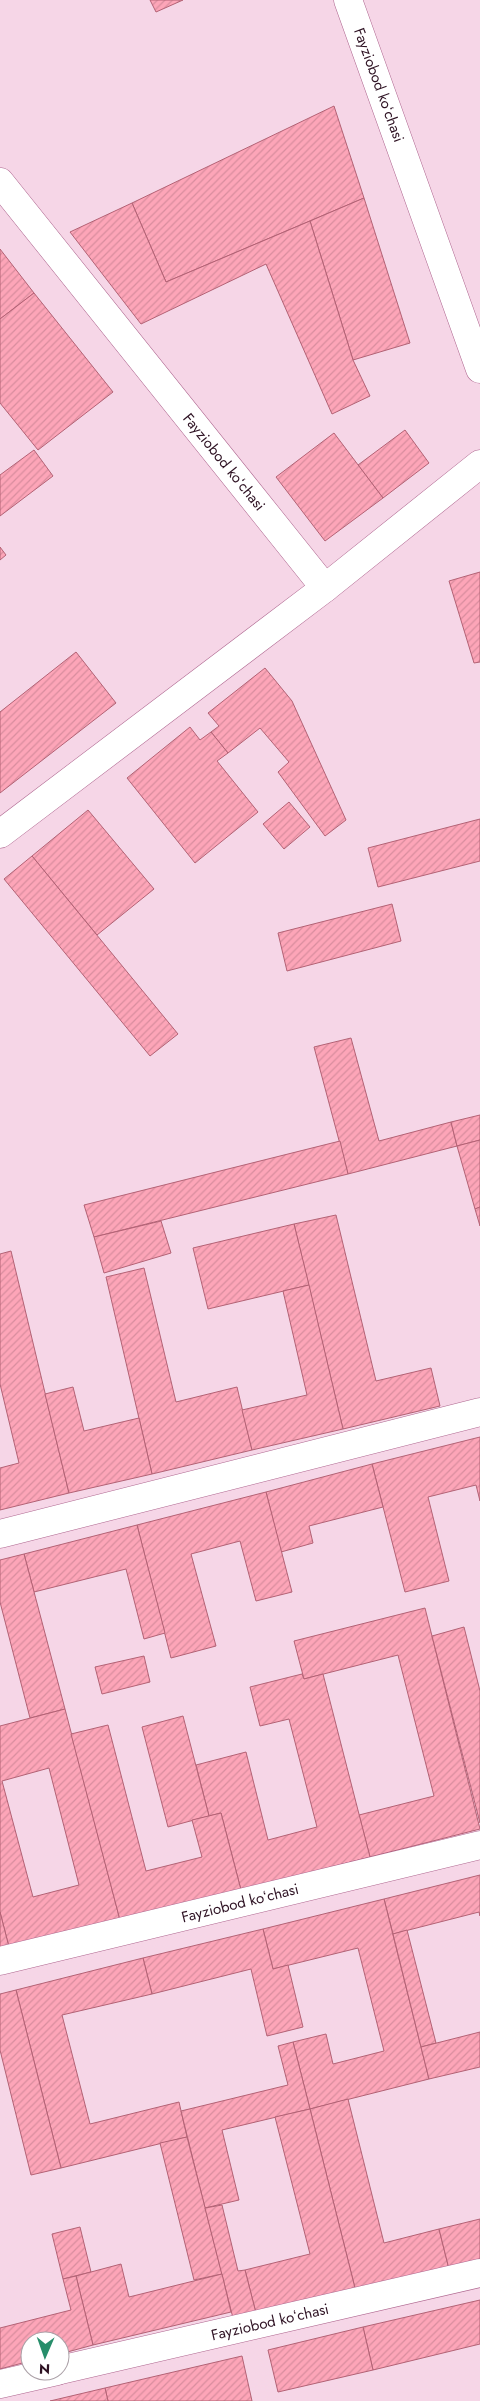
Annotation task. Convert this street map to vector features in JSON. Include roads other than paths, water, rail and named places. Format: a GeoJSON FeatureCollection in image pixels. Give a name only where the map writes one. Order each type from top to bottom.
{"type":"FeatureCollection","features":[{"type":"Feature","properties":{"kind":"street","name":"Fayziobod koʻchasi"},"geometry":{"type":"LineString","coordinates":[[348,0],[480,369]]}},
{"type":"Feature","properties":{"kind":"street","name":"Fayziobod koʻchasi"},"geometry":{"type":"LineString","coordinates":[[0,182],[325,588]]}},
{"type":"Feature","properties":{"kind":"street"},"geometry":{"type":"LineString","coordinates":[[0,834],[325,588],[480,464]]}},
{"type":"Feature","properties":{"kind":"street"},"geometry":{"type":"LineString","coordinates":[[0,1534],[480,1412]]}},
{"type":"Feature","properties":{"kind":"street","name":"Fayziobod koʻchasi"},"geometry":{"type":"LineString","coordinates":[[0,1961],[480,1846]]}},
{"type":"Feature","properties":{"kind":"street","name":"Fayziobod koʻchasi"},"geometry":{"type":"LineString","coordinates":[[70,2368],[480,2273]]}},
{"type":"Feature","properties":{"kind":"street","name":"Fayziobod koʻchasi"},"geometry":{"type":"LineString","coordinates":[[0,2384],[20,2380]]}}]}
